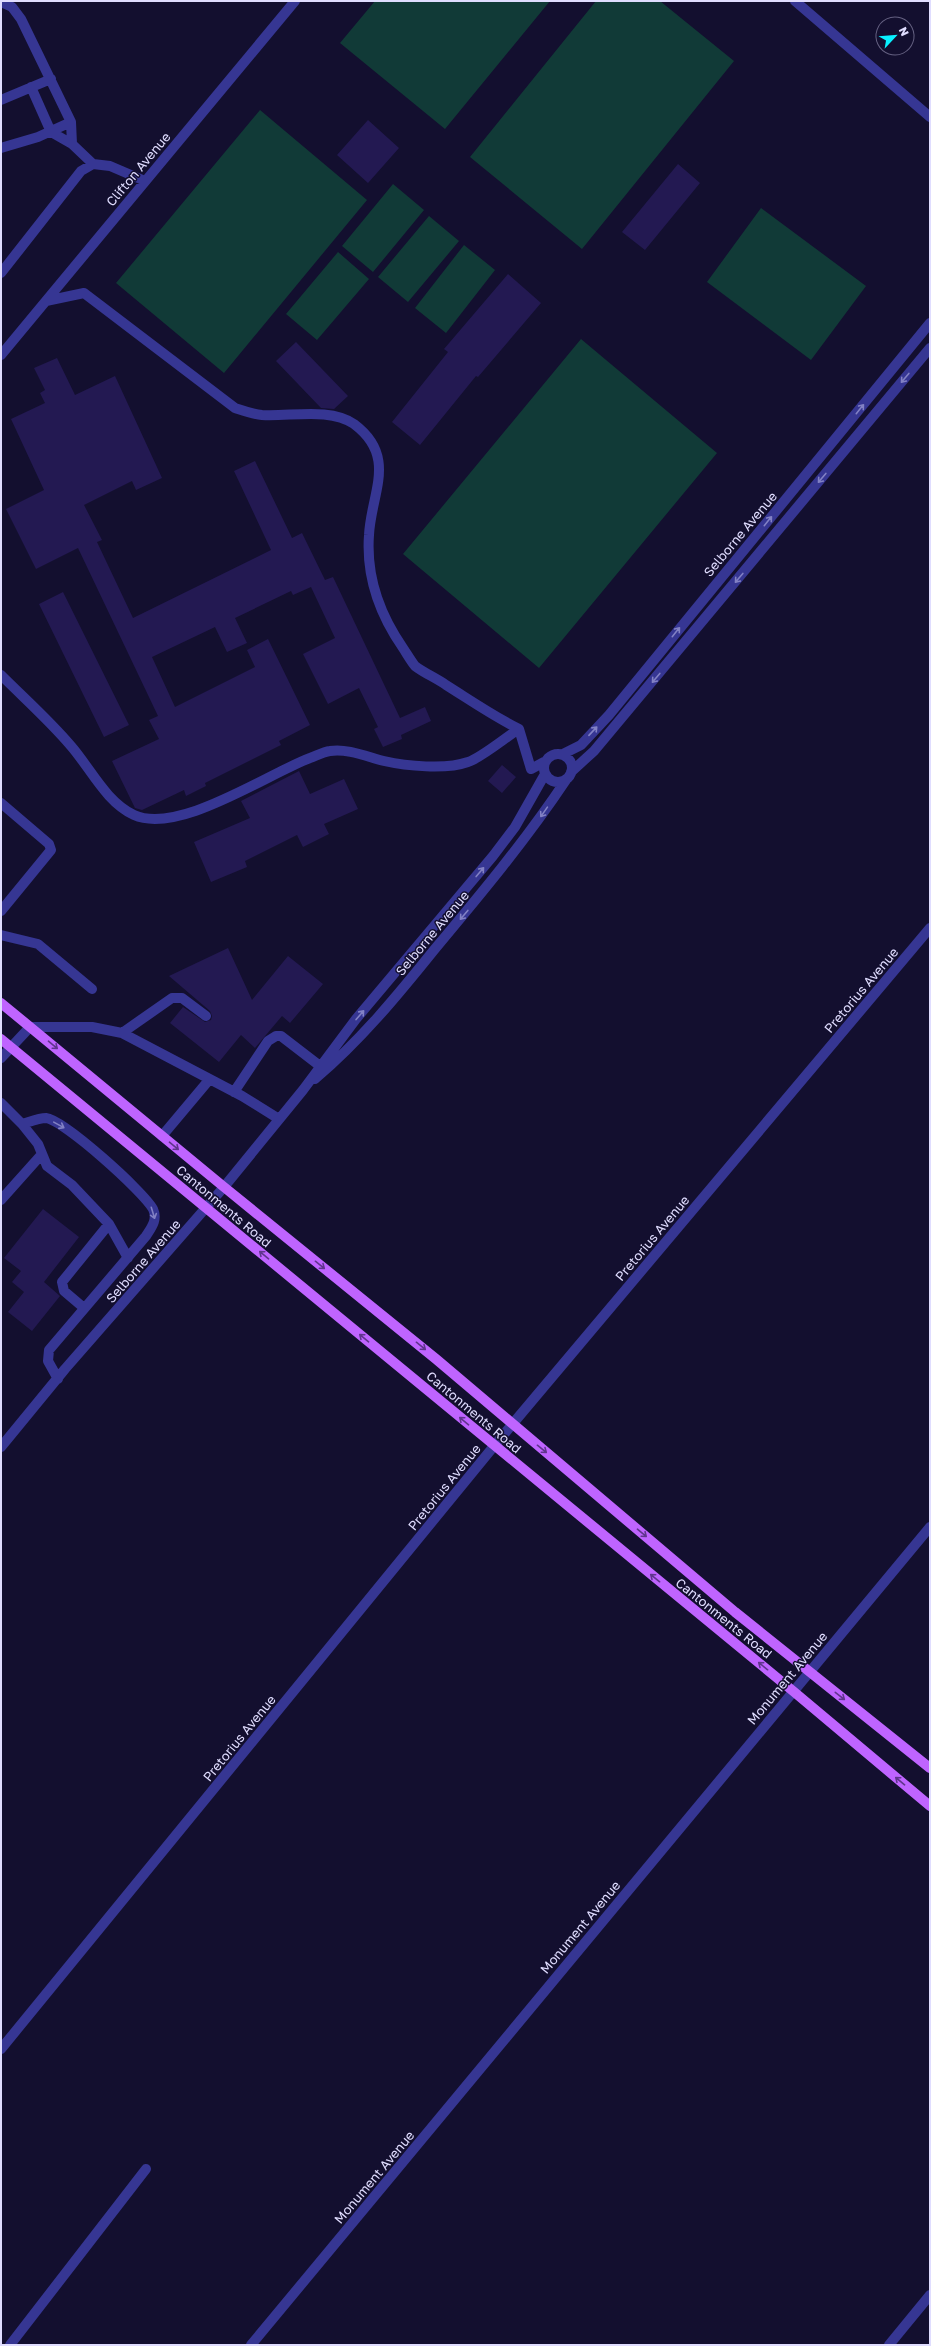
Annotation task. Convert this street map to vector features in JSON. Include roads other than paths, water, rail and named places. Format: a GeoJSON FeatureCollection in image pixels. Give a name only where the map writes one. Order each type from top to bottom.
{"type":"FeatureCollection","features":[{"type":"Feature","properties":{"kind":"main road","name":"Cantonments Road"},"geometry":{"type":"LineString","coordinates":[[1,1003],[436,1359],[512,1425],[809,1672],[930,1768]]}},
{"type":"Feature","properties":{"kind":"main road","name":"Cantonments Road"},"geometry":{"type":"LineString","coordinates":[[1,1039],[793,1691],[930,1806]]}},
{"type":"Feature","properties":{"kind":"street","name":"Clifton Avenue"},"geometry":{"type":"LineString","coordinates":[[1,355],[295,1]]}},
{"type":"Feature","properties":{"kind":"street"},"geometry":{"type":"LineString","coordinates":[[795,1],[930,117]]}},
{"type":"Feature","properties":{"kind":"street"},"geometry":{"type":"LineString","coordinates":[[1,2],[12,7],[20,19],[51,79],[70,122],[72,144]]}},
{"type":"Feature","properties":{"kind":"street"},"geometry":{"type":"LineString","coordinates":[[1,100],[51,79]]}},
{"type":"Feature","properties":{"kind":"street"},"geometry":{"type":"LineString","coordinates":[[31,88],[51,132],[72,144],[93,164],[110,166],[145,181]]}},
{"type":"Feature","properties":{"kind":"street"},"geometry":{"type":"LineString","coordinates":[[1,148],[51,132],[70,122]]}},
{"type":"Feature","properties":{"kind":"street"},"geometry":{"type":"LineString","coordinates":[[1,273],[81,171],[93,164]]}},
{"type":"Feature","properties":{"kind":"street"},"geometry":{"type":"LineString","coordinates":[[46,300],[84,293],[235,408],[262,415],[306,414],[339,417],[353,424],[365,434],[374,445],[379,461],[379,479],[369,535],[372,585],[390,630],[415,665],[500,719],[519,729],[531,769],[544,762],[549,756],[556,754],[563,754],[572,765],[568,776],[558,782],[550,780],[545,774],[544,762]]}},
{"type":"Feature","properties":{"kind":"street","name":"Selborne Avenue"},"geometry":{"type":"LineString","coordinates":[[563,754],[581,745],[609,715],[930,323]]}},
{"type":"Feature","properties":{"kind":"street","name":"Selborne Avenue"},"geometry":{"type":"LineString","coordinates":[[303,1090],[347,1051],[394,999],[478,898],[530,831],[568,776],[594,752],[930,348]]}},
{"type":"Feature","properties":{"kind":"street"},"geometry":{"type":"LineString","coordinates":[[909,349],[921,359]]}},
{"type":"Feature","properties":{"kind":"street"},"geometry":{"type":"LineString","coordinates":[[848,425],[858,435]]}},
{"type":"Feature","properties":{"kind":"street"},"geometry":{"type":"LineString","coordinates":[[756,536],[766,545]]}},
{"type":"Feature","properties":{"kind":"street"},"geometry":{"type":"LineString","coordinates":[[1,675],[71,745],[103,789],[121,807],[135,815],[152,819],[180,815],[222,801],[298,763],[330,751],[344,752],[400,765],[431,766],[468,762],[519,729]]}},
{"type":"Feature","properties":{"kind":"street","name":"Selborne Avenue"},"geometry":{"type":"LineString","coordinates":[[1,1447],[224,1187],[303,1090],[337,1043],[494,856],[516,826],[545,774]]}},
{"type":"Feature","properties":{"kind":"street"},"geometry":{"type":"LineString","coordinates":[[1,803],[49,844],[51,850],[1,911]]}},
{"type":"Feature","properties":{"kind":"street","name":"Pretorius Avenue"},"geometry":{"type":"LineString","coordinates":[[1,2049],[494,1446],[930,928]]}},
{"type":"Feature","properties":{"kind":"street"},"geometry":{"type":"LineString","coordinates":[[1,935],[38,944],[92,989]]}},
{"type":"Feature","properties":{"kind":"street"},"geometry":{"type":"LineString","coordinates":[[122,1033],[172,998],[182,998],[206,1016]]}},
{"type":"Feature","properties":{"kind":"street"},"geometry":{"type":"LineString","coordinates":[[1,1058],[30,1027],[92,1027],[122,1033],[234,1092],[278,1119]]}},
{"type":"Feature","properties":{"kind":"street"},"geometry":{"type":"LineString","coordinates":[[234,1092],[268,1041],[276,1036],[281,1036],[320,1066]]}},
{"type":"Feature","properties":{"kind":"street"},"geometry":{"type":"LineString","coordinates":[[337,1043],[347,1051]]}},
{"type":"Feature","properties":{"kind":"street"},"geometry":{"type":"LineString","coordinates":[[162,1136],[209,1080]]}},
{"type":"Feature","properties":{"kind":"street"},"geometry":{"type":"LineString","coordinates":[[1,1103],[22,1124],[38,1144],[47,1166],[72,1185],[109,1224],[128,1258]]}},
{"type":"Feature","properties":{"kind":"street"},"geometry":{"type":"LineString","coordinates":[[22,1124],[46,1118],[62,1126],[89,1147],[140,1193],[153,1209],[155,1223],[128,1258],[49,1350],[48,1361],[58,1379]]}},
{"type":"Feature","properties":{"kind":"street"},"geometry":{"type":"LineString","coordinates":[[1,1200],[42,1154]]}},
{"type":"Feature","properties":{"kind":"street"},"geometry":{"type":"LineString","coordinates":[[84,1308],[64,1291],[62,1282],[109,1224]]}},
{"type":"Feature","properties":{"kind":"street","name":"Monument Avenue"},"geometry":{"type":"LineString","coordinates":[[251,2345],[930,1527]]}},
{"type":"Feature","properties":{"kind":"street"},"geometry":{"type":"LineString","coordinates":[[10,2345],[146,2169]]}},
{"type":"Feature","properties":{"kind":"street"},"geometry":{"type":"LineString","coordinates":[[889,2345],[930,2295]]}}]}
